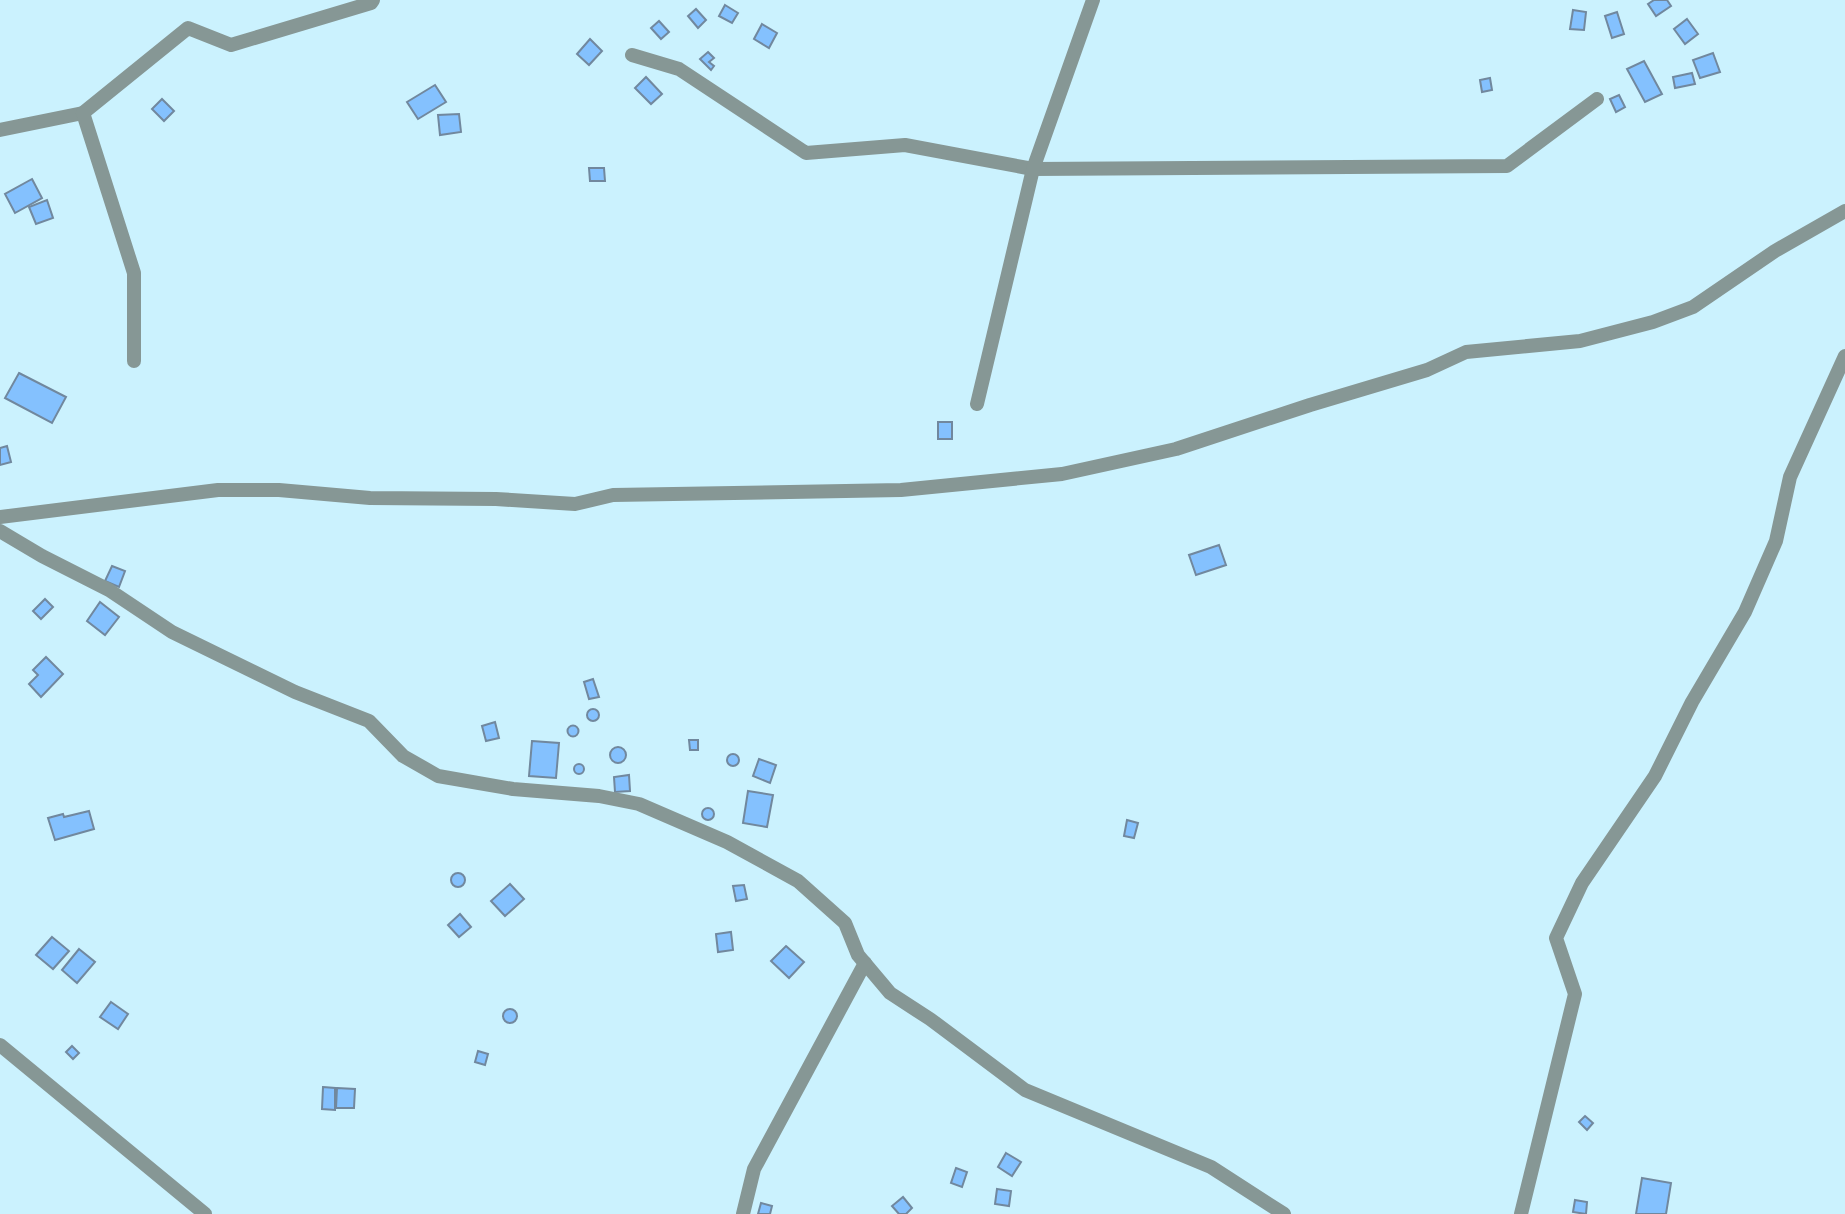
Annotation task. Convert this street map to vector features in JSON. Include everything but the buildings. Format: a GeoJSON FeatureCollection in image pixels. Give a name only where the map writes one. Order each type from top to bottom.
{"type":"FeatureCollection","features":[{"type":"Feature","properties":{"kind":"street"},"geometry":{"type":"LineString","coordinates":[[0,130],[83,113],[188,29],[231,45],[370,4],[373,0]]}},
{"type":"Feature","properties":{"kind":"street"},"geometry":{"type":"LineString","coordinates":[[977,404],[1033,169],[1093,0]]}},
{"type":"Feature","properties":{"kind":"street"},"geometry":{"type":"LineString","coordinates":[[632,55],[679,69],[806,153],[905,145],[1033,169],[1507,166],[1597,99]]}},
{"type":"Feature","properties":{"kind":"street"},"geometry":{"type":"LineString","coordinates":[[83,113],[134,273],[134,361]]}},
{"type":"Feature","properties":{"kind":"street"},"geometry":{"type":"LineString","coordinates":[[0,517],[218,490],[575,504],[613,495],[901,490],[1062,474],[1176,449],[1427,370],[1466,352],[1580,341],[1653,322],[1693,307],[1775,251],[1845,211]]}},
{"type":"Feature","properties":{"kind":"street"},"geometry":{"type":"LineString","coordinates":[[1521,1214],[1575,993],[1556,938],[1582,883],[1655,776],[1692,702],[1745,612],[1776,541],[1790,477],[1845,356]]}},
{"type":"Feature","properties":{"kind":"street"},"geometry":{"type":"LineString","coordinates":[[0,531],[109,590],[172,632],[295,692],[369,721],[403,756],[438,776],[513,789],[599,796],[639,804],[727,842],[797,881],[845,923],[858,955],[890,993],[1025,1090],[1211,1167],[1284,1214]]}},
{"type":"Feature","properties":{"kind":"street"},"geometry":{"type":"LineString","coordinates":[[743,1214],[754,1169],[865,963]]}},
{"type":"Feature","properties":{"kind":"street"},"geometry":{"type":"LineString","coordinates":[[0,1045],[205,1214]]}}]}
